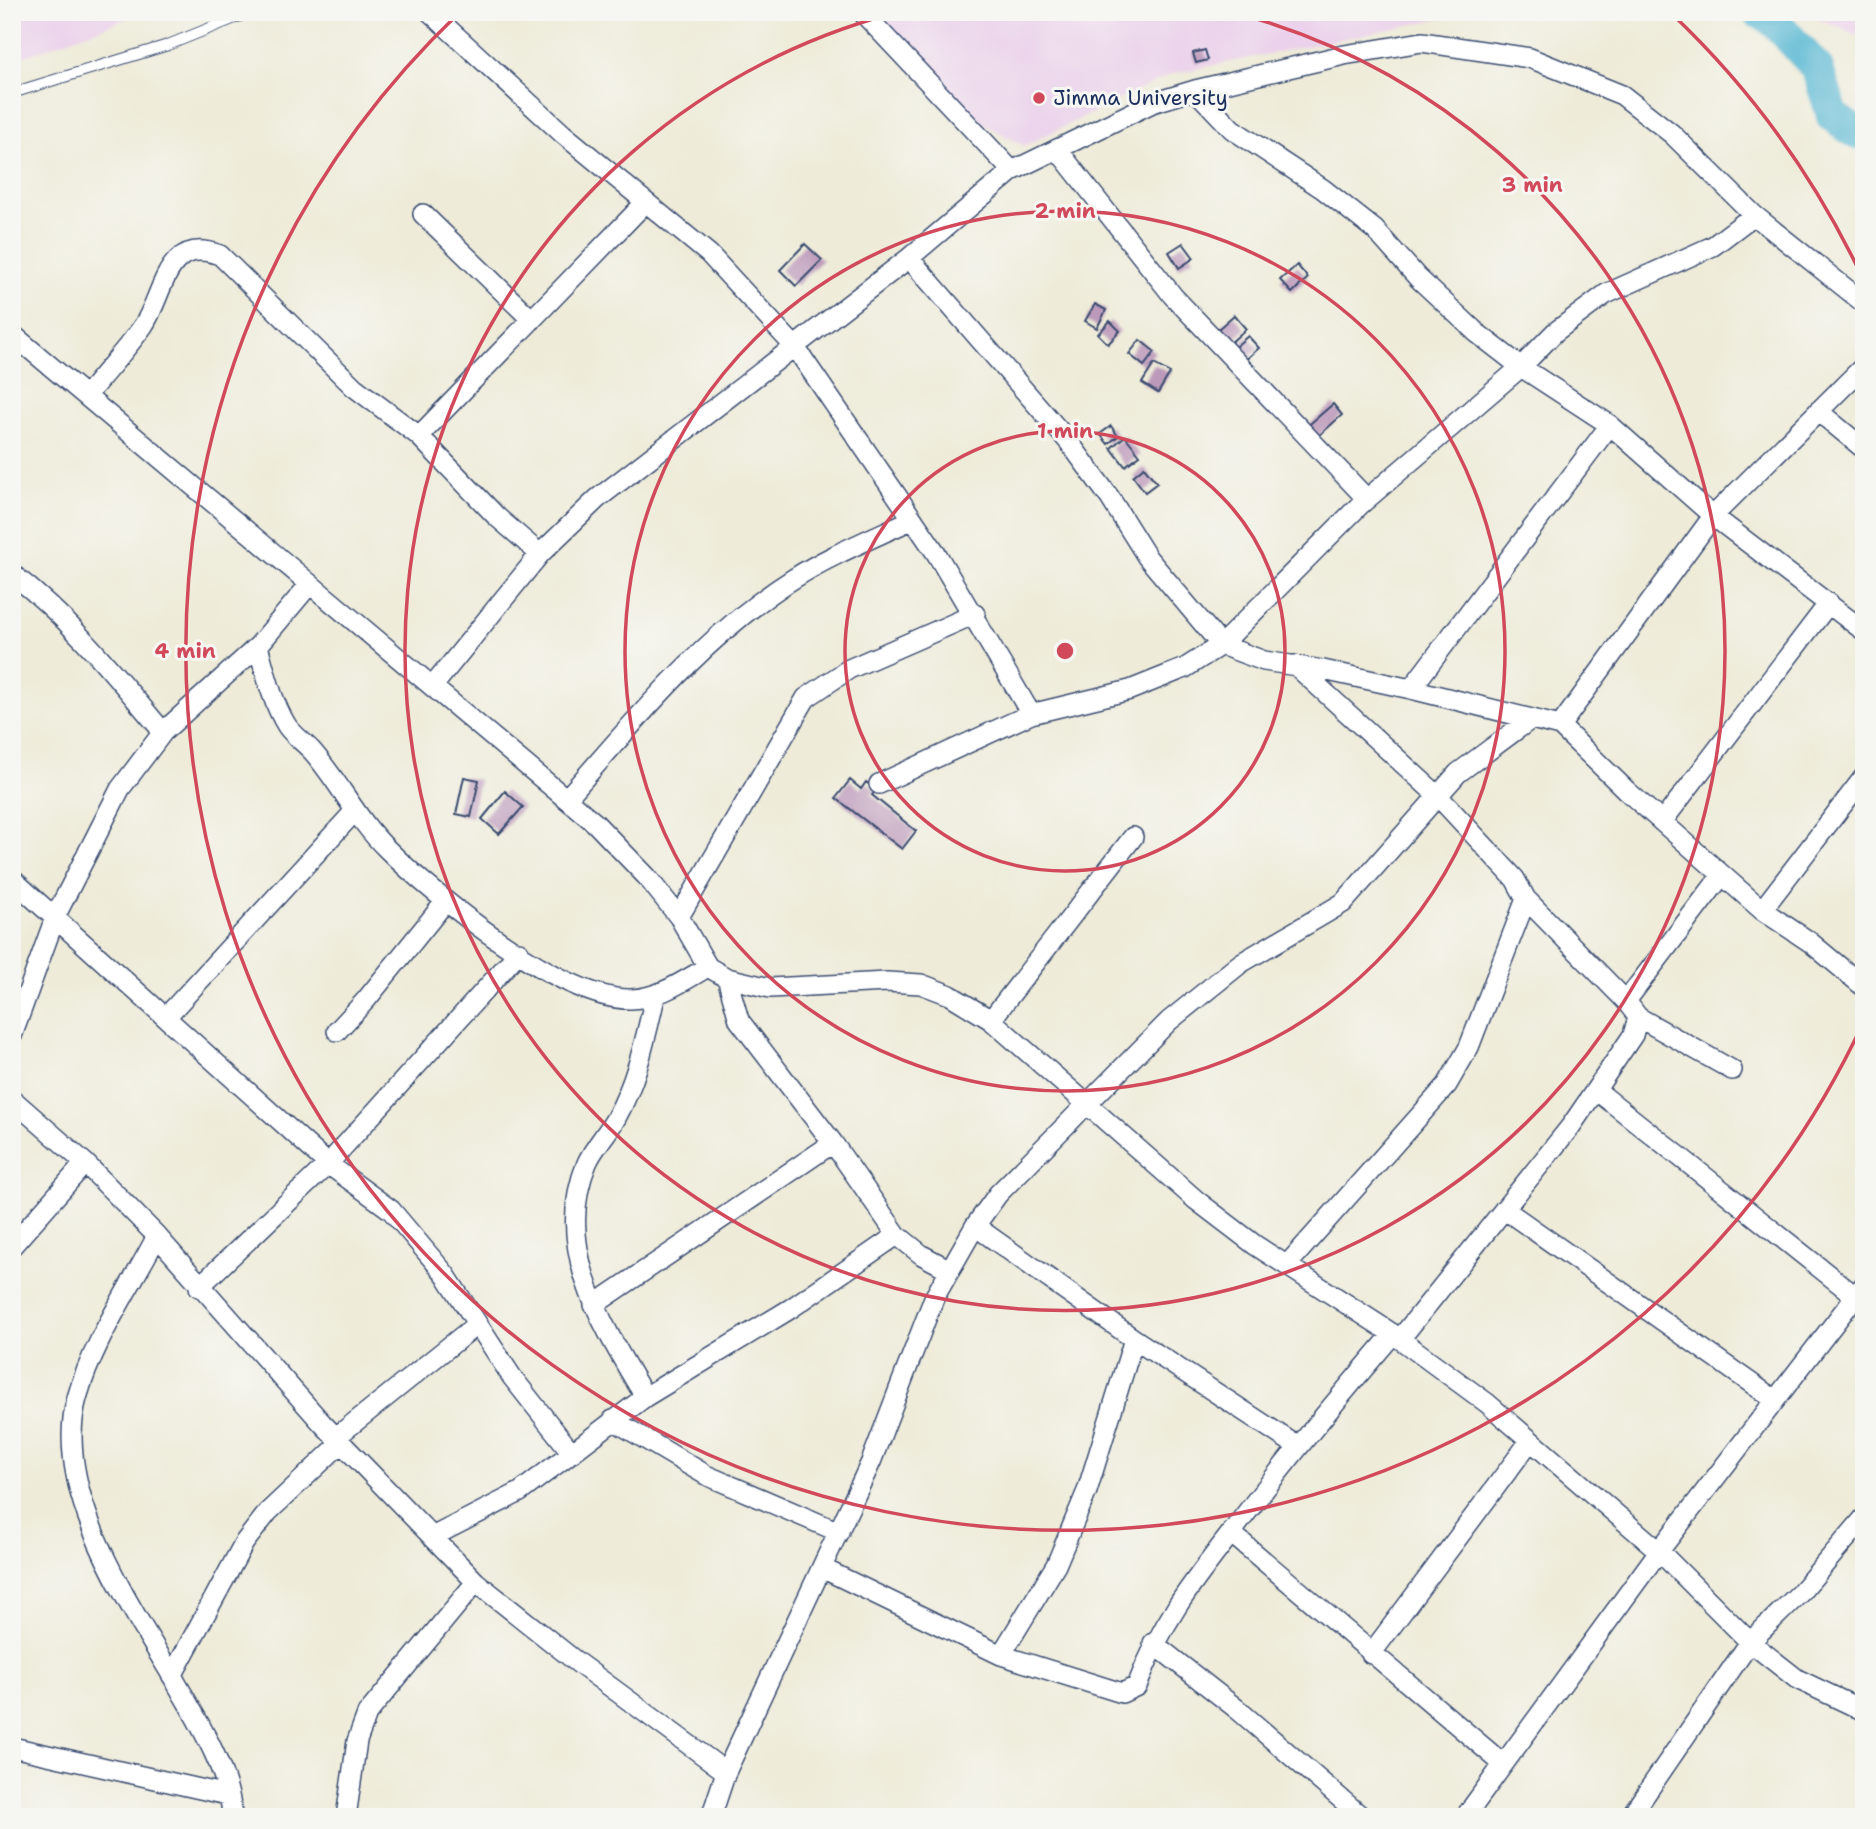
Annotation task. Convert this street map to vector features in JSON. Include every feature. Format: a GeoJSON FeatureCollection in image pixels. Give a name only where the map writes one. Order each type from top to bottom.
{"type":"FeatureCollection","features":[{"type":"Feature","properties":{"kind":"street"},"geometry":{"type":"LineString","coordinates":[[430,12],[644,204],[709,254],[796,347],[975,614],[1031,714]]}},
{"type":"Feature","properties":{"kind":"street"},"geometry":{"type":"LineString","coordinates":[[862,12],[1012,171]]}},
{"type":"Feature","properties":{"kind":"street"},"geometry":{"type":"LineString","coordinates":[[433,685],[540,554],[597,499],[909,258],[1012,171],[1152,103],[1195,90],[1344,55],[1422,42],[1530,58],[1622,95],[1672,134],[1754,215],[1864,303]]}},
{"type":"Feature","properties":{"kind":"street"},"geometry":{"type":"LineString","coordinates":[[1195,90],[1232,129],[1323,189],[1375,230],[1428,287],[1521,368],[1610,425],[1713,516],[1864,631]]}},
{"type":"Feature","properties":{"kind":"street"},"geometry":{"type":"LineString","coordinates":[[1057,149],[1173,296],[1367,499]]}},
{"type":"Feature","properties":{"kind":"street"},"geometry":{"type":"LineString","coordinates":[[419,436],[644,204]]}},
{"type":"Feature","properties":{"kind":"street"},"geometry":{"type":"LineString","coordinates":[[423,214],[532,320]]}},
{"type":"Feature","properties":{"kind":"street"},"geometry":{"type":"LineString","coordinates":[[878,784],[1031,714],[1130,690],[1185,668],[1220,645],[1367,499],[1521,368],[1555,332],[1606,294],[1713,246],[1754,215]]}},
{"type":"Feature","properties":{"kind":"street"},"geometry":{"type":"LineString","coordinates":[[87,395],[145,324],[160,285],[171,268],[187,253],[203,248],[220,255],[354,387],[419,436],[497,517],[540,554]]}},
{"type":"Feature","properties":{"kind":"street"},"geometry":{"type":"LineString","coordinates":[[909,258],[1069,442],[1110,498],[1147,557],[1220,645],[1264,661],[1411,689],[1560,726],[1662,822],[1762,910],[1810,942],[1864,987]]}},
{"type":"Feature","properties":{"kind":"street"},"geometry":{"type":"LineString","coordinates":[[12,334],[595,823],[647,877],[679,917],[708,967],[727,978],[770,988],[887,982],[921,984],[950,995],[991,1020],[1196,1200],[1287,1265],[1397,1336],[1487,1404],[1659,1551],[1751,1642],[1797,1679],[1864,1711]]}},
{"type":"Feature","properties":{"kind":"street"},"geometry":{"type":"LineString","coordinates":[[1560,726],[1713,516],[1864,366]]}},
{"type":"Feature","properties":{"kind":"street"},"geometry":{"type":"LineString","coordinates":[[1818,411],[1864,449]]}},
{"type":"Feature","properties":{"kind":"street"},"geometry":{"type":"LineString","coordinates":[[1411,689],[1610,425]]}},
{"type":"Feature","properties":{"kind":"street"},"geometry":{"type":"LineString","coordinates":[[566,799],[668,683],[749,609],[794,578],[913,519]]}},
{"type":"Feature","properties":{"kind":"street"},"geometry":{"type":"LineString","coordinates":[[12,574],[44,598],[89,644],[163,732]]}},
{"type":"Feature","properties":{"kind":"street"},"geometry":{"type":"LineString","coordinates":[[12,1036],[56,915],[121,789],[163,732],[258,646],[309,585]]}},
{"type":"Feature","properties":{"kind":"street"},"geometry":{"type":"LineString","coordinates":[[1662,822],[1829,603]]}},
{"type":"Feature","properties":{"kind":"street"},"geometry":{"type":"LineString","coordinates":[[679,917],[806,698],[849,669],[975,614]]}},
{"type":"Feature","properties":{"kind":"street"},"geometry":{"type":"LineString","coordinates":[[258,646],[272,696],[288,727],[313,752],[354,812],[386,849],[445,902],[519,953],[574,985],[628,999],[655,997],[708,967]]}},
{"type":"Feature","properties":{"kind":"street"},"geometry":{"type":"LineString","coordinates":[[1295,665],[1437,795],[1515,879],[1526,899],[1626,1001],[1638,1017],[1732,1070]]}},
{"type":"Feature","properties":{"kind":"street"},"geometry":{"type":"LineString","coordinates":[[715,1812],[726,1772],[871,1462],[934,1298],[975,1226],[1007,1185],[1169,1021],[1231,972],[1343,903],[1458,773],[1531,719]]}},
{"type":"Feature","properties":{"kind":"street"},"geometry":{"type":"LineString","coordinates":[[1762,910],[1860,789]]}},
{"type":"Feature","properties":{"kind":"street"},"geometry":{"type":"LineString","coordinates":[[166,1017],[354,812]]}},
{"type":"Feature","properties":{"kind":"street"},"geometry":{"type":"LineString","coordinates":[[991,1020],[1133,837]]}},
{"type":"Feature","properties":{"kind":"street"},"geometry":{"type":"LineString","coordinates":[[1626,1001],[1722,875]]}},
{"type":"Feature","properties":{"kind":"street"},"geometry":{"type":"LineString","coordinates":[[12,879],[56,915],[328,1164],[391,1210],[444,1274],[476,1325],[572,1452]]}},
{"type":"Feature","properties":{"kind":"street"},"geometry":{"type":"LineString","coordinates":[[1287,1265],[1447,1085],[1469,1047],[1526,899]]}},
{"type":"Feature","properties":{"kind":"street"},"geometry":{"type":"LineString","coordinates":[[337,1031],[445,902]]}},
{"type":"Feature","properties":{"kind":"street"},"geometry":{"type":"LineString","coordinates":[[199,1287],[328,1164],[519,953]]}},
{"type":"Feature","properties":{"kind":"street"},"geometry":{"type":"LineString","coordinates":[[727,978],[739,1020],[833,1143],[898,1235],[922,1255],[950,1270]]}},
{"type":"Feature","properties":{"kind":"street"},"geometry":{"type":"LineString","coordinates":[[645,1396],[588,1294],[573,1233],[577,1194],[587,1161],[615,1119],[639,1070],[655,997]]}},
{"type":"Feature","properties":{"kind":"street"},"geometry":{"type":"LineString","coordinates":[[822,1568],[1001,1655],[1122,1693],[1137,1686],[1153,1643],[1191,1582],[1297,1446],[1397,1336],[1504,1209],[1596,1090],[1633,1035],[1638,1017]]}},
{"type":"Feature","properties":{"kind":"street"},"geometry":{"type":"LineString","coordinates":[[1465,1817],[1502,1762],[1659,1551],[1859,1291],[1596,1090]]}},
{"type":"Feature","properties":{"kind":"street"},"geometry":{"type":"LineString","coordinates":[[12,1099],[85,1163],[157,1236],[199,1287],[338,1441],[476,1582],[578,1663],[726,1772]]}},
{"type":"Feature","properties":{"kind":"street"},"geometry":{"type":"LineString","coordinates":[[594,1305],[833,1143]]}},
{"type":"Feature","properties":{"kind":"street"},"geometry":{"type":"LineString","coordinates":[[12,1246],[85,1163]]}},
{"type":"Feature","properties":{"kind":"street"},"geometry":{"type":"LineString","coordinates":[[1504,1209],[1775,1401]]}},
{"type":"Feature","properties":{"kind":"street"},"geometry":{"type":"LineString","coordinates":[[975,1226],[1134,1339],[1297,1446]]}},
{"type":"Feature","properties":{"kind":"street"},"geometry":{"type":"LineString","coordinates":[[432,1537],[520,1492],[645,1396],[790,1309],[898,1235]]}},
{"type":"Feature","properties":{"kind":"street"},"geometry":{"type":"LineString","coordinates":[[157,1236],[99,1346],[77,1399],[73,1452],[81,1492],[101,1548],[200,1724],[227,1795],[232,1817]]}},
{"type":"Feature","properties":{"kind":"street"},"geometry":{"type":"LineString","coordinates":[[172,1676],[244,1543],[268,1512],[338,1441],[476,1325]]}},
{"type":"Feature","properties":{"kind":"street"},"geometry":{"type":"LineString","coordinates":[[1001,1655],[1056,1565],[1082,1503],[1134,1339]]}},
{"type":"Feature","properties":{"kind":"street"},"geometry":{"type":"LineString","coordinates":[[613,1420],[706,1475],[839,1532]]}},
{"type":"Feature","properties":{"kind":"street"},"geometry":{"type":"LineString","coordinates":[[1371,1654],[1530,1441]]}},
{"type":"Feature","properties":{"kind":"street"},"geometry":{"type":"LineString","coordinates":[[1630,1817],[1751,1642],[1800,1593],[1864,1518]]}},
{"type":"Feature","properties":{"kind":"street"},"geometry":{"type":"LineString","coordinates":[[1231,1533],[1502,1762]]}},
{"type":"Feature","properties":{"kind":"street"},"geometry":{"type":"LineString","coordinates":[[346,1817],[357,1741],[367,1714],[476,1582]]}},
{"type":"Feature","properties":{"kind":"street"},"geometry":{"type":"LineString","coordinates":[[1153,1643],[1237,1709],[1362,1817]]}},
{"type":"Feature","properties":{"kind":"street"},"geometry":{"type":"LineString","coordinates":[[12,1747],[227,1795]]}},
{"type":"Feature","properties":{"kind":"lane"},"geometry":{"type":"LineString","coordinates":[[12,93],[168,45],[250,12]]}},
{"type":"Feature","properties":{"kind":"shaded area"},"geometry":{"type":"Polygon","coordinates":[[[12,12],[144,12],[12,61],[12,12]]]}},
{"type":"Feature","properties":{"kind":"shaded area","name":"Jimma University"},"geometry":{"type":"Polygon","coordinates":[[[875,12],[1472,12],[1172,74],[1024,146],[982,123],[875,12]]]}},
{"type":"Feature","properties":{"kind":"shaded area"},"geometry":{"type":"Polygon","coordinates":[[[1804,12],[1864,12],[1864,38],[1804,12]]]}},
{"type":"Feature","properties":{"kind":"building"},"geometry":{"type":"Polygon","coordinates":[[[1205,50],[1208,60],[1196,63],[1193,53],[1205,50]]]}},
{"type":"Feature","properties":{"kind":"building"},"geometry":{"type":"Polygon","coordinates":[[[1183,243],[1194,258],[1179,268],[1169,252],[1183,243]]]}},
{"type":"Feature","properties":{"kind":"building"},"geometry":{"type":"Polygon","coordinates":[[[805,244],[822,260],[796,286],[780,270],[805,244]]]}},
{"type":"Feature","properties":{"kind":"building"},"geometry":{"type":"Polygon","coordinates":[[[1297,265],[1308,278],[1292,293],[1280,280],[1297,265]]]}},
{"type":"Feature","properties":{"kind":"building"},"geometry":{"type":"Polygon","coordinates":[[[1095,304],[1106,310],[1097,328],[1085,321],[1095,304]]]}},
{"type":"Feature","properties":{"kind":"building"},"geometry":{"type":"Polygon","coordinates":[[[1234,315],[1246,329],[1230,343],[1218,329],[1234,315]]]}},
{"type":"Feature","properties":{"kind":"building"},"geometry":{"type":"Polygon","coordinates":[[[1110,321],[1120,331],[1108,344],[1098,334],[1110,321]]]}},
{"type":"Feature","properties":{"kind":"building"},"geometry":{"type":"Polygon","coordinates":[[[1248,336],[1259,348],[1241,364],[1230,351],[1248,336]]]}},
{"type":"Feature","properties":{"kind":"building"},"geometry":{"type":"Polygon","coordinates":[[[1140,340],[1155,352],[1144,366],[1129,354],[1140,340]]]}},
{"type":"Feature","properties":{"kind":"building"},"geometry":{"type":"Polygon","coordinates":[[[1154,364],[1170,373],[1158,393],[1142,383],[1154,364]]]}},
{"type":"Feature","properties":{"kind":"building"},"geometry":{"type":"Polygon","coordinates":[[[1333,404],[1342,415],[1314,440],[1304,429],[1333,404]]]}},
{"type":"Feature","properties":{"kind":"building"},"geometry":{"type":"Polygon","coordinates":[[[1111,426],[1118,436],[1108,444],[1100,434],[1111,426]]]}},
{"type":"Feature","properties":{"kind":"building"},"geometry":{"type":"Polygon","coordinates":[[[1125,436],[1140,455],[1125,466],[1111,448],[1125,436]]]}},
{"type":"Feature","properties":{"kind":"building"},"geometry":{"type":"Polygon","coordinates":[[[1144,467],[1157,483],[1145,492],[1133,476],[1144,467]]]}},
{"type":"Feature","properties":{"kind":"building"},"geometry":{"type":"Polygon","coordinates":[[[464,777],[479,780],[471,817],[456,814],[464,777]]]}},
{"type":"Feature","properties":{"kind":"building"},"geometry":{"type":"Polygon","coordinates":[[[850,780],[861,789],[866,782],[876,790],[872,795],[916,831],[902,849],[836,798],[850,780]]]}},
{"type":"Feature","properties":{"kind":"building"},"geometry":{"type":"Polygon","coordinates":[[[505,791],[523,807],[499,834],[482,819],[505,791]]]}},
{"type":"Feature","properties":{"kind":"waterway"},"geometry":{"type":"LineString","coordinates":[[1758,12],[1770,17],[1817,68],[1833,116],[1856,133],[1864,131]]}},
{"type":"Feature","properties":{"kind":"place","name":"Jimma University"},"geometry":{"type":"Point","coordinates":[1039,98]}}]}
